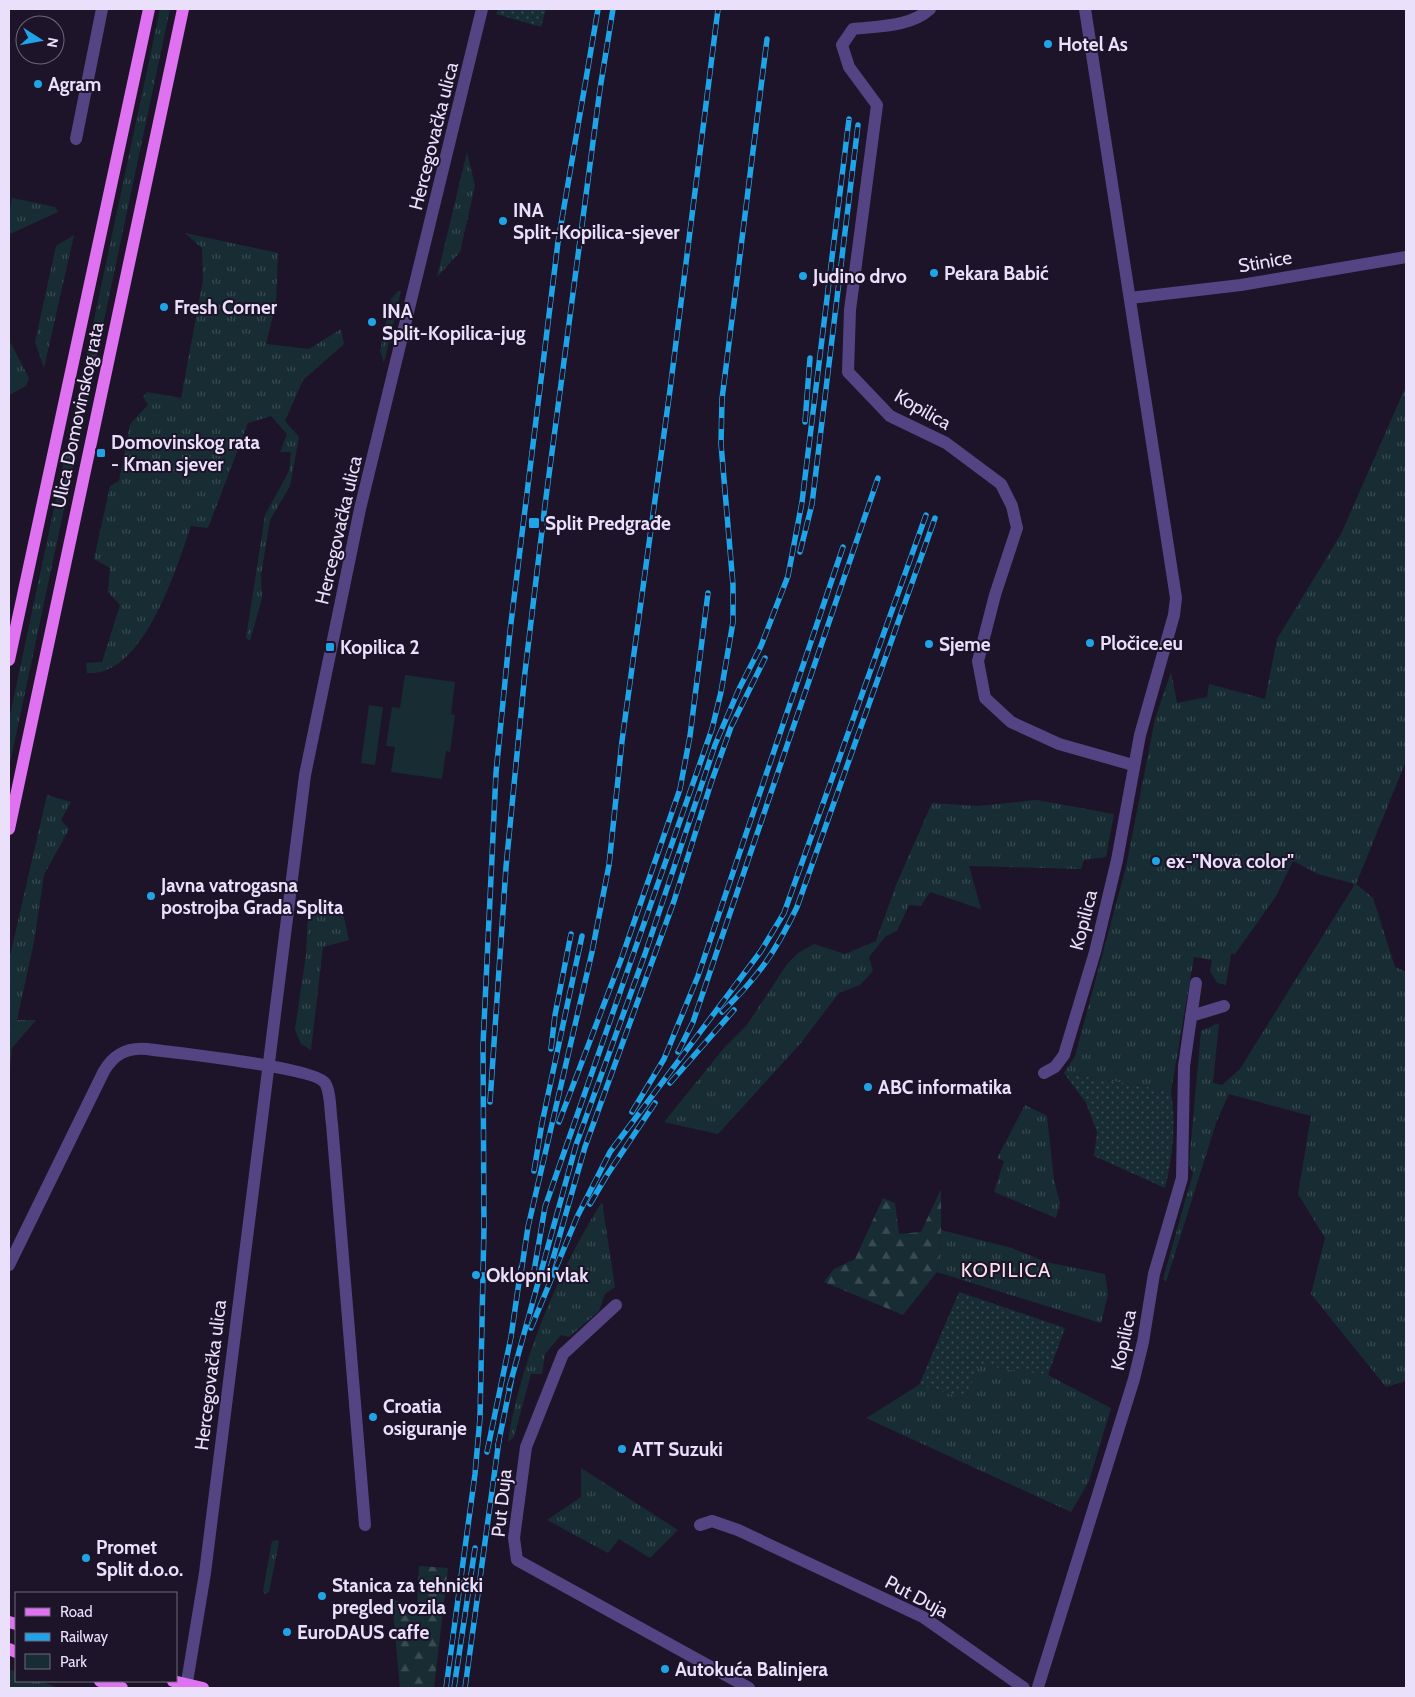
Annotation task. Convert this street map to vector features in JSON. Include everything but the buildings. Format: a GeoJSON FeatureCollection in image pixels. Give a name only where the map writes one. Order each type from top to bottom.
{"type":"FeatureCollection","features":[{"type":"Feature","properties":{"kind":"main road","name":"Ulica Domovinskog rata"},"geometry":{"type":"LineString","coordinates":[[9,660],[149,9]]}},
{"type":"Feature","properties":{"kind":"main road","name":"Ulica Domovinskog rata"},"geometry":{"type":"LineString","coordinates":[[9,829],[183,9]]}},
{"type":"Feature","properties":{"kind":"main road"},"geometry":{"type":"LineString","coordinates":[[103,1682],[122,1688]]}},
{"type":"Feature","properties":{"kind":"main road"},"geometry":{"type":"LineString","coordinates":[[187,1686],[203,1688]]}},
{"type":"Feature","properties":{"kind":"street"},"geometry":{"type":"LineString","coordinates":[[76,138],[102,9]]}},
{"type":"Feature","properties":{"kind":"street","name":"Hercegovačka ulica"},"geometry":{"type":"LineString","coordinates":[[187,1686],[205,1573],[219,1448],[270,1066],[305,775],[328,656],[360,509],[482,9]]}},
{"type":"Feature","properties":{"kind":"street","name":"Kopilica"},"geometry":{"type":"LineString","coordinates":[[930,9],[920,17],[893,25],[854,29],[842,45],[849,66],[877,104],[850,310],[848,372],[890,416],[946,443],[1001,484],[1012,506],[1017,528],[994,595],[978,661],[985,698],[1011,722],[1059,744],[1133,765]]}},
{"type":"Feature","properties":{"kind":"street","name":"Kopilica"},"geometry":{"type":"LineString","coordinates":[[1044,1073],[1055,1067],[1064,1054],[1095,952],[1117,860],[1133,765],[1174,615],[1176,598],[1085,9]]}},
{"type":"Feature","properties":{"kind":"street","name":"Stinice"},"geometry":{"type":"LineString","coordinates":[[1130,298],[1241,285],[1406,257]]}},
{"type":"Feature","properties":{"kind":"street","name":"Kopilica"},"geometry":{"type":"LineString","coordinates":[[1037,1688],[1134,1379],[1143,1342],[1154,1274],[1182,1178],[1184,1066],[1196,983]]}},
{"type":"Feature","properties":{"kind":"street"},"geometry":{"type":"LineString","coordinates":[[1191,1016],[1224,1006]]}},
{"type":"Feature","properties":{"kind":"street"},"geometry":{"type":"LineString","coordinates":[[9,1265],[112,1058],[133,1048],[270,1066],[319,1076],[326,1084],[365,1525]]}},
{"type":"Feature","properties":{"kind":"street","name":"Put Duja"},"geometry":{"type":"LineString","coordinates":[[616,1305],[563,1354],[526,1447],[514,1538],[517,1560],[749,1688]]}},
{"type":"Feature","properties":{"kind":"street","name":"Put Duja"},"geometry":{"type":"LineString","coordinates":[[700,1525],[712,1521],[738,1530],[923,1617],[1024,1688]]}},
{"type":"Feature","properties":{"kind":"green space"},"geometry":{"type":"Polygon","coordinates":[[[160,9],[170,9],[9,768],[9,720],[160,9]]]}},
{"type":"Feature","properties":{"kind":"green space"},"geometry":{"type":"Polygon","coordinates":[[[498,9],[546,9],[541,27],[496,14],[498,9]]]}},
{"type":"Feature","properties":{"kind":"green space"},"geometry":{"type":"Polygon","coordinates":[[[467,152],[475,186],[460,252],[437,277],[467,152]]]}},
{"type":"Feature","properties":{"kind":"green space"},"geometry":{"type":"Polygon","coordinates":[[[12,198],[55,207],[58,212],[10,234],[9,240],[9,215],[12,198]]]}},
{"type":"Feature","properties":{"kind":"green space"},"geometry":{"type":"Polygon","coordinates":[[[185,233],[278,253],[276,303],[266,344],[309,349],[341,329],[344,344],[303,380],[285,421],[299,437],[290,486],[270,520],[261,575],[262,598],[250,641],[246,638],[265,515],[289,471],[291,452],[280,452],[287,434],[271,416],[248,423],[208,528],[191,526],[166,593],[141,640],[125,658],[107,670],[87,673],[86,663],[102,662],[120,605],[108,592],[110,568],[94,559],[110,486],[119,481],[130,424],[148,405],[143,397],[147,392],[181,398],[203,280],[202,248],[185,233]]]}},
{"type":"Feature","properties":{"kind":"green space"},"geometry":{"type":"Polygon","coordinates":[[[74,235],[44,368],[35,342],[56,246],[74,235]]]}},
{"type":"Feature","properties":{"kind":"green space"},"geometry":{"type":"Polygon","coordinates":[[[398,291],[401,291],[384,363],[380,351],[391,299],[398,291]]]}},
{"type":"Feature","properties":{"kind":"green space"},"geometry":{"type":"Polygon","coordinates":[[[9,340],[29,378],[26,386],[9,395],[9,340]]]}},
{"type":"Feature","properties":{"kind":"green space"},"geometry":{"type":"Polygon","coordinates":[[[1406,386],[1406,761],[1356,884],[1373,898],[1395,967],[1406,972],[1406,1381],[1386,1387],[1311,1294],[1325,1238],[1298,1194],[1311,1116],[1229,1094],[1216,1123],[1166,1282],[1163,1279],[1193,1173],[1189,1165],[1201,1031],[1219,1023],[1213,1083],[1222,1085],[1240,1069],[1355,884],[1318,874],[1293,861],[1276,896],[1235,954],[1231,954],[1226,985],[1217,983],[1210,971],[1212,960],[1194,957],[1171,1091],[1064,1073],[1075,1056],[1126,867],[1155,719],[1171,672],[1177,703],[1207,697],[1209,684],[1265,699],[1277,639],[1341,534],[1406,386]]]}},
{"type":"Feature","properties":{"kind":"green space"},"geometry":{"type":"Polygon","coordinates":[[[405,675],[455,682],[451,714],[455,715],[450,752],[446,751],[442,779],[391,772],[395,747],[386,746],[392,707],[400,708],[405,675]]]}},
{"type":"Feature","properties":{"kind":"green space"},"geometry":{"type":"Polygon","coordinates":[[[369,705],[383,707],[375,765],[361,763],[369,705]]]}},
{"type":"Feature","properties":{"kind":"green space"},"geometry":{"type":"Polygon","coordinates":[[[47,795],[71,802],[61,820],[69,829],[44,875],[34,942],[17,1020],[36,1020],[12,1048],[9,1081],[9,960],[47,795]]]}},
{"type":"Feature","properties":{"kind":"green space"},"geometry":{"type":"Polygon","coordinates":[[[1037,800],[1114,814],[1106,857],[1084,860],[1081,869],[969,866],[981,909],[930,892],[921,906],[909,905],[897,931],[886,936],[869,957],[873,971],[860,985],[839,993],[800,1044],[718,1134],[664,1122],[723,1049],[747,1025],[787,964],[798,953],[814,944],[845,954],[876,941],[896,885],[932,803],[977,806],[1037,800]]]}},
{"type":"Feature","properties":{"kind":"green space"},"geometry":{"type":"Polygon","coordinates":[[[317,898],[319,906],[341,904],[349,940],[323,947],[311,1050],[301,1044],[295,1029],[306,955],[308,915],[317,898]]]}},
{"type":"Feature","properties":{"kind":"green space"},"geometry":{"type":"Polygon","coordinates":[[[1064,1073],[1171,1091],[1173,1140],[1165,1188],[1094,1156],[1097,1132],[1086,1103],[1064,1073]]]}},
{"type":"Feature","properties":{"kind":"green space"},"geometry":{"type":"Polygon","coordinates":[[[1025,1105],[1047,1116],[1054,1180],[1060,1203],[1056,1218],[994,1192],[1004,1161],[997,1158],[1025,1105]]]}},
{"type":"Feature","properties":{"kind":"green space"},"geometry":{"type":"Polygon","coordinates":[[[941,1189],[941,1230],[937,1272],[903,1315],[824,1282],[834,1269],[855,1259],[883,1198],[895,1203],[899,1234],[921,1232],[941,1189]]]}},
{"type":"Feature","properties":{"kind":"green space"},"geometry":{"type":"Polygon","coordinates":[[[602,1202],[615,1287],[605,1294],[599,1311],[569,1337],[561,1335],[545,1354],[542,1374],[531,1374],[514,1437],[508,1442],[521,1381],[543,1318],[571,1256],[602,1202]]]}},
{"type":"Feature","properties":{"kind":"green space"},"geometry":{"type":"Polygon","coordinates":[[[941,1230],[1012,1248],[1046,1262],[1105,1274],[1108,1294],[1101,1323],[937,1272],[941,1230]]]}},
{"type":"Feature","properties":{"kind":"green space"},"geometry":{"type":"Polygon","coordinates":[[[959,1292],[1065,1328],[1048,1375],[979,1365],[966,1399],[919,1385],[959,1292]]]}},
{"type":"Feature","properties":{"kind":"green space"},"geometry":{"type":"Polygon","coordinates":[[[979,1365],[1048,1375],[1111,1408],[1089,1481],[1071,1512],[866,1418],[919,1385],[966,1399],[979,1365]]]}},
{"type":"Feature","properties":{"kind":"green space"},"geometry":{"type":"Polygon","coordinates":[[[581,1468],[678,1530],[650,1558],[619,1539],[608,1553],[547,1520],[581,1497],[581,1468]]]}},
{"type":"Feature","properties":{"kind":"green space"},"geometry":{"type":"Polygon","coordinates":[[[277,1540],[279,1542],[269,1592],[265,1594],[263,1591],[272,1541],[277,1540]]]}},
{"type":"Feature","properties":{"kind":"green space"},"geometry":{"type":"Polygon","coordinates":[[[419,1566],[448,1568],[434,1688],[400,1688],[392,1599],[417,1608],[419,1566]]]}},
{"type":"Feature","properties":{"kind":"green space"},"geometry":{"type":"Polygon","coordinates":[[[9,1669],[15,1672],[15,1682],[43,1682],[59,1688],[9,1688],[9,1669]]]}},
{"type":"Feature","properties":{"kind":"railway"},"geometry":{"type":"LineString","coordinates":[[446,1688],[475,1474],[480,1418],[484,1227],[483,1045],[496,773],[510,631],[558,242],[598,9]]}},
{"type":"Feature","properties":{"kind":"railway"},"geometry":{"type":"LineString","coordinates":[[490,1102],[506,867],[525,672],[600,89],[613,9]]}},
{"type":"Feature","properties":{"kind":"railway"},"geometry":{"type":"LineString","coordinates":[[521,1273],[528,1227],[592,952],[609,865],[622,741],[670,390],[718,9]]}},
{"type":"Feature","properties":{"kind":"railway"},"geometry":{"type":"LineString","coordinates":[[533,1277],[545,1207],[712,729],[721,692],[733,622],[733,585],[721,444],[722,399],[767,39]]}},
{"type":"Feature","properties":{"kind":"railway"},"geometry":{"type":"LineString","coordinates":[[509,1388],[576,1145],[645,954],[715,745],[739,689],[761,646],[788,576],[802,502],[849,119]]}},
{"type":"Feature","properties":{"kind":"railway"},"geometry":{"type":"LineString","coordinates":[[800,552],[812,504],[858,125]]}},
{"type":"Feature","properties":{"kind":"railway"},"geometry":{"type":"LineString","coordinates":[[805,422],[810,358]]}},
{"type":"Feature","properties":{"kind":"railway"},"geometry":{"type":"LineString","coordinates":[[678,1052],[693,1022],[878,478]]}},
{"type":"Feature","properties":{"kind":"railway"},"geometry":{"type":"LineString","coordinates":[[531,1328],[577,1217],[610,1152],[761,951],[784,913],[926,515]]}},
{"type":"Feature","properties":{"kind":"railway"},"geometry":{"type":"LineString","coordinates":[[722,1012],[765,964],[797,907],[935,518]]}},
{"type":"Feature","properties":{"kind":"railway"},"geometry":{"type":"LineString","coordinates":[[632,1112],[664,1059],[698,976],[843,547]]}},
{"type":"Feature","properties":{"kind":"railway"},"geometry":{"type":"LineString","coordinates":[[559,1122],[622,957],[680,789],[690,736],[708,593]]}},
{"type":"Feature","properties":{"kind":"railway"},"geometry":{"type":"LineString","coordinates":[[550,1269],[585,1147],[674,901],[711,783],[731,727],[765,658]]}},
{"type":"Feature","properties":{"kind":"railway"},"geometry":{"type":"LineString","coordinates":[[551,1049],[555,1015],[571,934]]}},
{"type":"Feature","properties":{"kind":"railway"},"geometry":{"type":"LineString","coordinates":[[534,1171],[542,1123],[582,936]]}},
{"type":"Feature","properties":{"kind":"railway"},"geometry":{"type":"LineString","coordinates":[[670,1083],[734,1010]]}},
{"type":"Feature","properties":{"kind":"railway"},"geometry":{"type":"LineString","coordinates":[[590,1204],[655,1103]]}},
{"type":"Feature","properties":{"kind":"railway"},"geometry":{"type":"LineString","coordinates":[[487,1452],[511,1337],[521,1268]]}},
{"type":"Feature","properties":{"kind":"railway"},"geometry":{"type":"LineString","coordinates":[[498,1445],[511,1382]]}},
{"type":"Feature","properties":{"kind":"railway"},"geometry":{"type":"LineString","coordinates":[[465,1688],[499,1440]]}},
{"type":"Feature","properties":{"kind":"railway"},"geometry":{"type":"LineString","coordinates":[[454,1688],[475,1548]]}},
{"type":"Feature","properties":{"kind":"place","name":"Hotel As"},"geometry":{"type":"Point","coordinates":[1048,44]}},
{"type":"Feature","properties":{"kind":"place","name":"Agram"},"geometry":{"type":"Point","coordinates":[38,84]}},
{"type":"Feature","properties":{"kind":"place","name":"INA Split-Kopilica-sjever"},"geometry":{"type":"Point","coordinates":[503,221]}},
{"type":"Feature","properties":{"kind":"place","name":"Pekara Babić"},"geometry":{"type":"Point","coordinates":[934,273]}},
{"type":"Feature","properties":{"kind":"place","name":"Judino drvo"},"geometry":{"type":"Point","coordinates":[803,276]}},
{"type":"Feature","properties":{"kind":"place","name":"Fresh Corner"},"geometry":{"type":"Point","coordinates":[164,307]}},
{"type":"Feature","properties":{"kind":"place","name":"INA Split-Kopilica-jug"},"geometry":{"type":"Point","coordinates":[372,322]}},
{"type":"Feature","properties":{"kind":"place","name":"Domovinskog rata - Kman sjever"},"geometry":{"type":"Point","coordinates":[101,453]}},
{"type":"Feature","properties":{"kind":"place","name":"Split Predgrađe"},"geometry":{"type":"Point","coordinates":[534,523]}},
{"type":"Feature","properties":{"kind":"place","name":"Pločice.eu"},"geometry":{"type":"Point","coordinates":[1090,643]}},
{"type":"Feature","properties":{"kind":"place","name":"Sjeme"},"geometry":{"type":"Point","coordinates":[929,644]}},
{"type":"Feature","properties":{"kind":"place","name":"Kopilica 2"},"geometry":{"type":"Point","coordinates":[330,647]}},
{"type":"Feature","properties":{"kind":"place","name":"ex-\"Nova color\""},"geometry":{"type":"Point","coordinates":[1156,861]}},
{"type":"Feature","properties":{"kind":"place","name":"Javna vatrogasna postrojba Grada Splita"},"geometry":{"type":"Point","coordinates":[151,896]}},
{"type":"Feature","properties":{"kind":"place","name":"ABC informatika"},"geometry":{"type":"Point","coordinates":[868,1087]}},
{"type":"Feature","properties":{"kind":"place","name":"Oklopni vlak"},"geometry":{"type":"Point","coordinates":[476,1275]}},
{"type":"Feature","properties":{"kind":"place","name":"Croatia osiguranje"},"geometry":{"type":"Point","coordinates":[373,1417]}},
{"type":"Feature","properties":{"kind":"place","name":"ATT Suzuki"},"geometry":{"type":"Point","coordinates":[622,1449]}},
{"type":"Feature","properties":{"kind":"place","name":"Promet Split d.o.o."},"geometry":{"type":"Point","coordinates":[86,1558]}},
{"type":"Feature","properties":{"kind":"place","name":"Stanica za tehnički pregled vozila"},"geometry":{"type":"Point","coordinates":[322,1596]}},
{"type":"Feature","properties":{"kind":"place","name":"EuroDAUS caffe"},"geometry":{"type":"Point","coordinates":[287,1632]}},
{"type":"Feature","properties":{"kind":"place","name":"Autokuća Balinjera"},"geometry":{"type":"Point","coordinates":[665,1669]}},
{"type":"Feature","properties":{"kind":"district","name":"KOPILICA"},"geometry":{"type":"Point","coordinates":[1006,1270]}}]}
